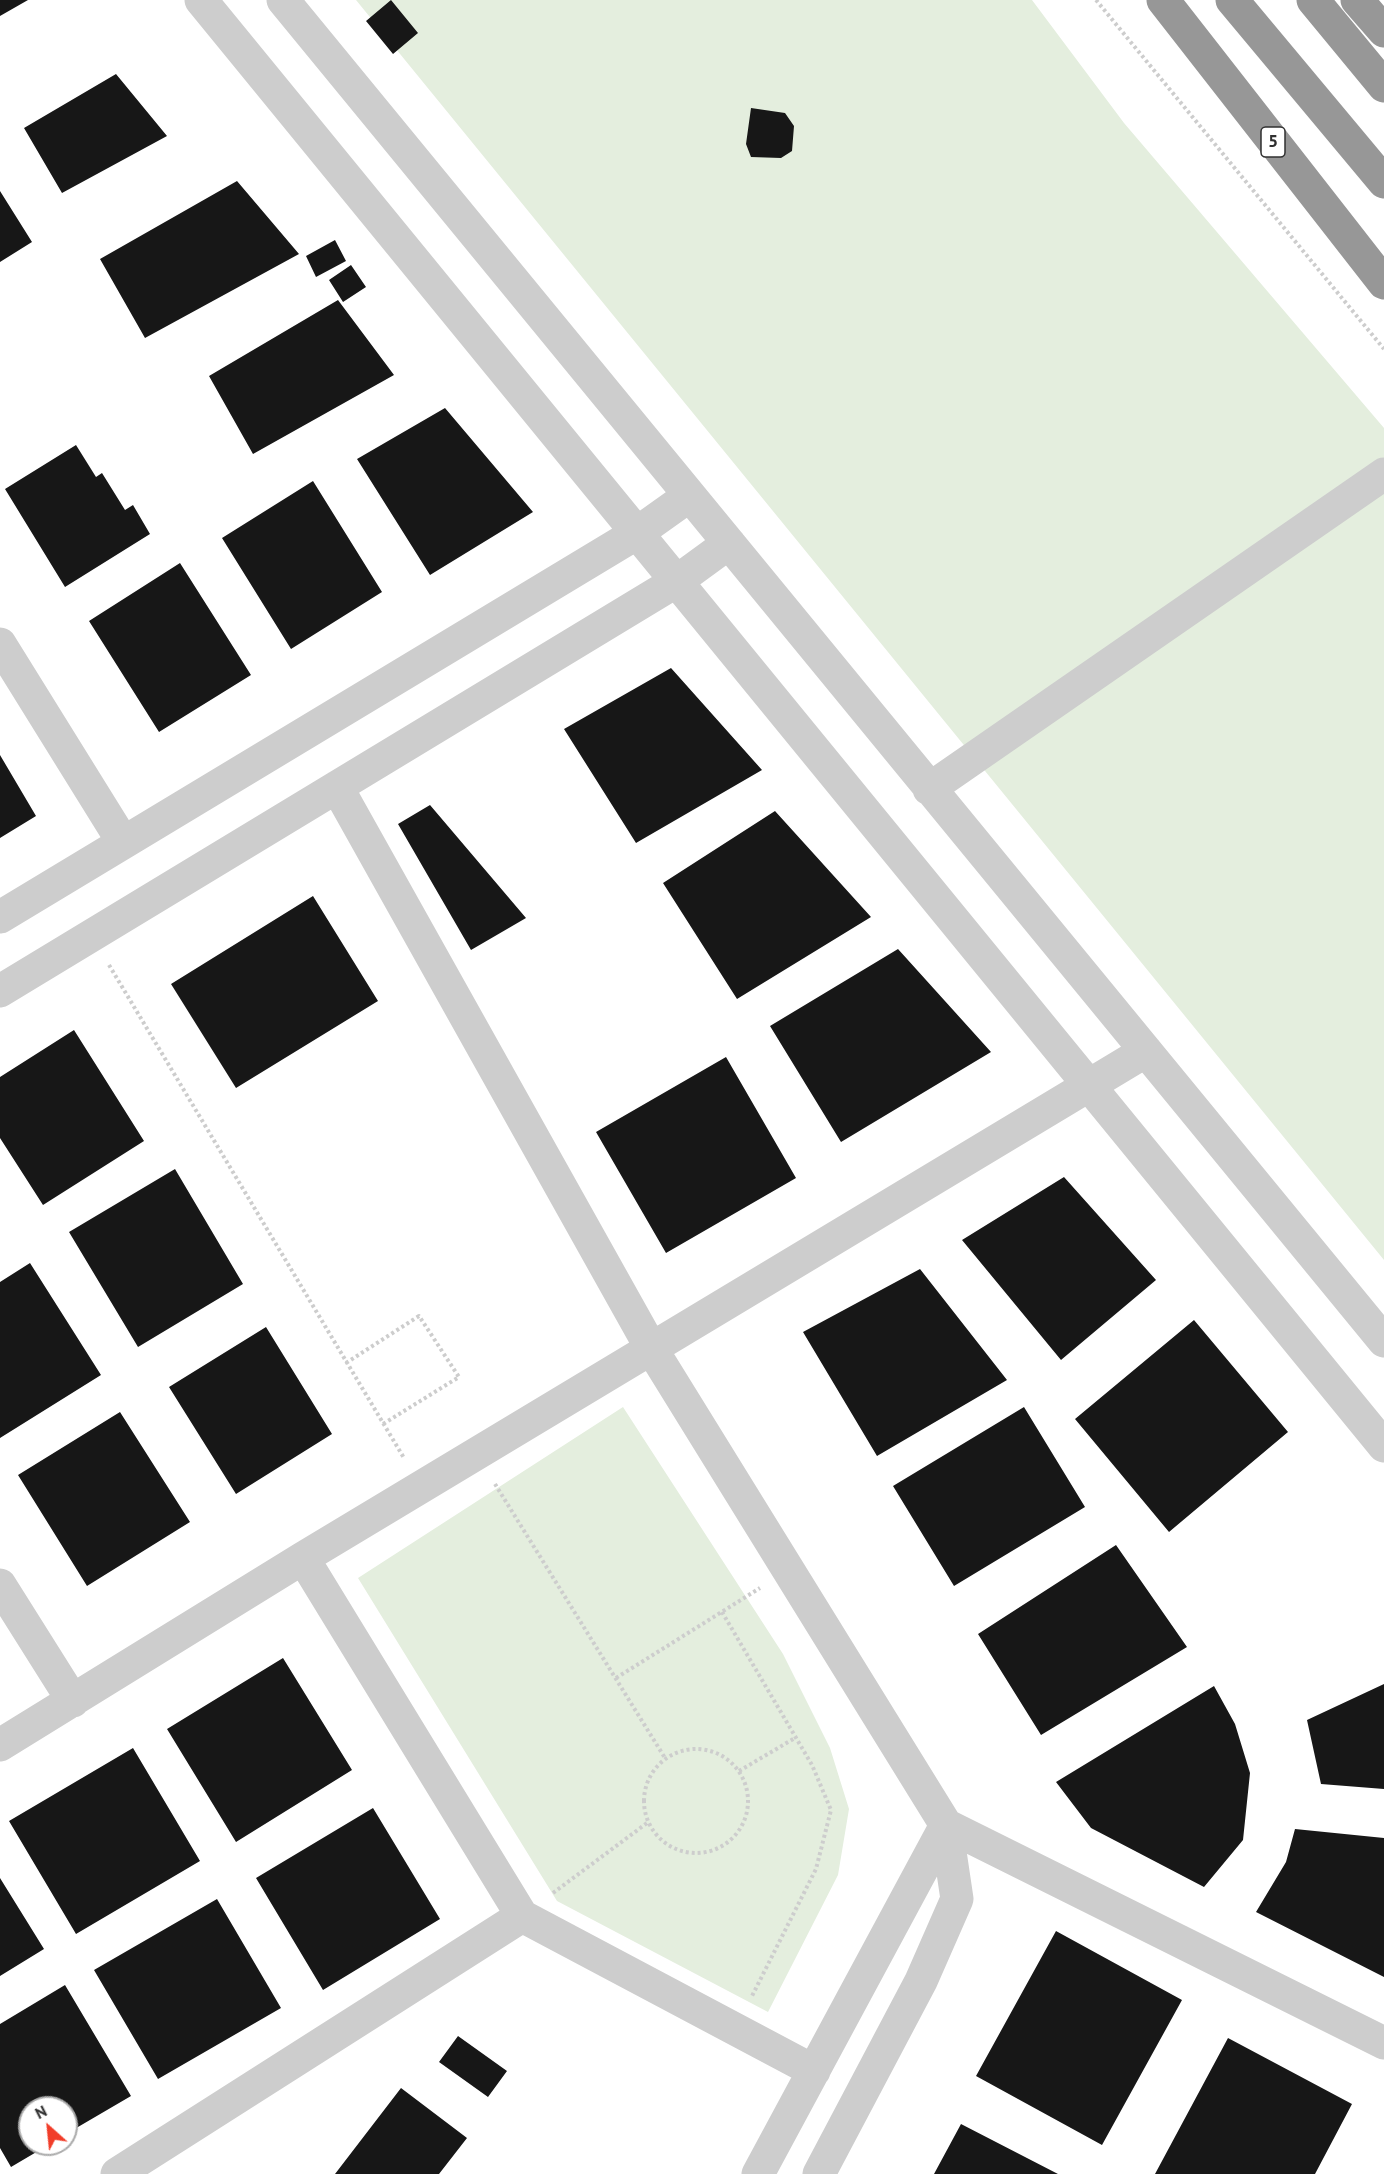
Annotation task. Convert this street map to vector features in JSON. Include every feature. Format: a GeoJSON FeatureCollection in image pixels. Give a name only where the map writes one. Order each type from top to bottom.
{"type":"FeatureCollection","features":[{"type":"Feature","properties":{"kind":"highway","name":"5"},"geometry":{"type":"LineString","coordinates":[[1163,0],[1384,283]]}},
{"type":"Feature","properties":{"kind":"highway"},"geometry":{"type":"LineString","coordinates":[[1232,0],[1384,182]]}},
{"type":"Feature","properties":{"kind":"highway"},"geometry":{"type":"LineString","coordinates":[[1313,0],[1384,86]]}},
{"type":"Feature","properties":{"kind":"highway"},"geometry":{"type":"LineString","coordinates":[[1357,0],[1384,31]]}},
{"type":"Feature","properties":{"kind":"street"},"geometry":{"type":"LineString","coordinates":[[201,0],[1384,1446]]}},
{"type":"Feature","properties":{"kind":"street"},"geometry":{"type":"LineString","coordinates":[[283,0],[1384,1341]]}},
{"type":"Feature","properties":{"kind":"street"},"geometry":{"type":"LineString","coordinates":[[929,789],[1384,474]]}},
{"type":"Feature","properties":{"kind":"street"},"geometry":{"type":"LineString","coordinates":[[0,917],[637,533],[689,496]]}},
{"type":"Feature","properties":{"kind":"street"},"geometry":{"type":"LineString","coordinates":[[0,991],[677,581],[729,543]]}},
{"type":"Feature","properties":{"kind":"street"},"geometry":{"type":"LineString","coordinates":[[0,644],[123,842]]}},
{"type":"Feature","properties":{"kind":"street"},"geometry":{"type":"LineString","coordinates":[[337,787],[651,1348],[946,1825],[957,1899],[921,1981],[819,2174]]}},
{"type":"Feature","properties":{"kind":"street"},"geometry":{"type":"LineString","coordinates":[[0,1745],[476,1453],[1146,1051]]}},
{"type":"Feature","properties":{"kind":"street"},"geometry":{"type":"LineString","coordinates":[[303,1558],[522,1916],[814,2071]]}},
{"type":"Feature","properties":{"kind":"street"},"geometry":{"type":"LineString","coordinates":[[0,1585],[73,1701]]}},
{"type":"Feature","properties":{"kind":"street"},"geometry":{"type":"LineString","coordinates":[[946,1825],[1384,2043]]}},
{"type":"Feature","properties":{"kind":"street"},"geometry":{"type":"LineString","coordinates":[[758,2174],[946,1825]]}},
{"type":"Feature","properties":{"kind":"street"},"geometry":{"type":"LineString","coordinates":[[117,2174],[522,1916]]}},
{"type":"Feature","properties":{"kind":"path"},"geometry":{"type":"LineString","coordinates":[[1096,0],[1384,349]]}},
{"type":"Feature","properties":{"kind":"path"},"geometry":{"type":"LineString","coordinates":[[92,936],[421,1487]]}},
{"type":"Feature","properties":{"kind":"path"},"geometry":{"type":"LineString","coordinates":[[346,1363],[419,1316],[459,1377],[383,1424]]}},
{"type":"Feature","properties":{"kind":"path"},"geometry":{"type":"LineString","coordinates":[[476,1453],[665,1758]]}},
{"type":"Feature","properties":{"kind":"path"},"geometry":{"type":"LineString","coordinates":[[616,1678],[788,1570]]}},
{"type":"Feature","properties":{"kind":"path"},"geometry":{"type":"LineString","coordinates":[[722,1612],[812,1765],[831,1810],[816,1869],[735,2029]]}},
{"type":"Feature","properties":{"kind":"path"},"geometry":{"type":"LineString","coordinates":[[739,1771],[795,1738]]}},
{"type":"Feature","properties":{"kind":"path"},"geometry":{"type":"LineString","coordinates":[[697,1748],[713,1751],[728,1759],[739,1771],[747,1786],[748,1802],[745,1818],[737,1833],[725,1844],[709,1852],[690,1853],[672,1848],[658,1838],[647,1823],[643,1805],[645,1787],[652,1771],[665,1758],[680,1750],[697,1748]]}},
{"type":"Feature","properties":{"kind":"path"},"geometry":{"type":"LineString","coordinates":[[522,1916],[647,1823]]}},
{"type":"Feature","properties":{"kind":"green space"},"geometry":{"type":"Polygon","coordinates":[[[356,0],[1032,0],[1124,123],[1384,428],[1384,1260],[356,0]]]}},
{"type":"Feature","properties":{"kind":"green space"},"geometry":{"type":"Polygon","coordinates":[[[623,1407],[783,1654],[830,1748],[849,1809],[838,1875],[768,2012],[557,1901],[358,1578],[623,1407]]]}},
{"type":"Feature","properties":{"kind":"building"},"geometry":{"type":"Polygon","coordinates":[[[0,0],[28,0],[0,16],[0,0]]]}},
{"type":"Feature","properties":{"kind":"building"},"geometry":{"type":"Polygon","coordinates":[[[391,0],[418,33],[393,54],[366,21],[391,0]]]}},
{"type":"Feature","properties":{"kind":"building"},"geometry":{"type":"Polygon","coordinates":[[[116,74],[167,136],[62,193],[24,128],[116,74]]]}},
{"type":"Feature","properties":{"kind":"building"},"geometry":{"type":"Polygon","coordinates":[[[751,108],[785,113],[794,126],[792,151],[781,158],[751,157],[746,144],[751,108]]]}},
{"type":"Feature","properties":{"kind":"building"},"geometry":{"type":"Polygon","coordinates":[[[237,181],[299,254],[145,338],[100,259],[237,181]]]}},
{"type":"Feature","properties":{"kind":"building"},"geometry":{"type":"Polygon","coordinates":[[[0,191],[32,242],[0,262],[0,191]]]}},
{"type":"Feature","properties":{"kind":"building"},"geometry":{"type":"Polygon","coordinates":[[[335,240],[346,261],[316,277],[306,256],[335,240]]]}},
{"type":"Feature","properties":{"kind":"building"},"geometry":{"type":"Polygon","coordinates":[[[351,265],[366,287],[343,302],[329,280],[351,265]]]}},
{"type":"Feature","properties":{"kind":"building"},"geometry":{"type":"Polygon","coordinates":[[[338,300],[394,375],[253,454],[209,376],[338,300]]]}},
{"type":"Feature","properties":{"kind":"building"},"geometry":{"type":"Polygon","coordinates":[[[445,408],[533,512],[430,575],[357,459],[445,408]]]}},
{"type":"Feature","properties":{"kind":"building"},"geometry":{"type":"Polygon","coordinates":[[[76,445],[96,477],[102,473],[125,510],[133,505],[150,534],[65,587],[5,489],[76,445]]]}},
{"type":"Feature","properties":{"kind":"building"},"geometry":{"type":"Polygon","coordinates":[[[313,481],[382,592],[291,649],[222,538],[313,481]]]}},
{"type":"Feature","properties":{"kind":"building"},"geometry":{"type":"Polygon","coordinates":[[[180,563],[251,675],[159,732],[89,621],[180,563]]]}},
{"type":"Feature","properties":{"kind":"building"},"geometry":{"type":"Polygon","coordinates":[[[671,668],[762,770],[636,843],[564,729],[671,668]]]}},
{"type":"Feature","properties":{"kind":"building"},"geometry":{"type":"Polygon","coordinates":[[[0,755],[36,816],[0,838],[0,755]]]}},
{"type":"Feature","properties":{"kind":"building"},"geometry":{"type":"Polygon","coordinates":[[[430,805],[526,918],[471,950],[398,824],[430,805]]]}},
{"type":"Feature","properties":{"kind":"building"},"geometry":{"type":"Polygon","coordinates":[[[775,811],[871,917],[737,999],[663,883],[775,811]]]}},
{"type":"Feature","properties":{"kind":"building"},"geometry":{"type":"Polygon","coordinates":[[[313,896],[378,1001],[236,1088],[171,984],[313,896]]]}},
{"type":"Feature","properties":{"kind":"building"},"geometry":{"type":"Polygon","coordinates":[[[898,949],[991,1052],[841,1142],[770,1026],[898,949]]]}},
{"type":"Feature","properties":{"kind":"building"},"geometry":{"type":"Polygon","coordinates":[[[74,1030],[144,1141],[43,1205],[0,1138],[0,1077],[74,1030]]]}},
{"type":"Feature","properties":{"kind":"building"},"geometry":{"type":"Polygon","coordinates":[[[726,1057],[796,1178],[666,1253],[596,1132],[726,1057]]]}},
{"type":"Feature","properties":{"kind":"building"},"geometry":{"type":"Polygon","coordinates":[[[175,1169],[243,1284],[138,1347],[69,1232],[175,1169]]]}},
{"type":"Feature","properties":{"kind":"building"},"geometry":{"type":"Polygon","coordinates":[[[1064,1177],[1156,1280],[1061,1360],[962,1240],[1064,1177]]]}},
{"type":"Feature","properties":{"kind":"building"},"geometry":{"type":"Polygon","coordinates":[[[30,1263],[101,1375],[0,1438],[0,1282],[30,1263]]]}},
{"type":"Feature","properties":{"kind":"building"},"geometry":{"type":"Polygon","coordinates":[[[920,1269],[1007,1380],[877,1456],[803,1332],[920,1269]]]}},
{"type":"Feature","properties":{"kind":"building"},"geometry":{"type":"Polygon","coordinates":[[[1194,1320],[1288,1432],[1169,1532],[1075,1419],[1194,1320]]]}},
{"type":"Feature","properties":{"kind":"building"},"geometry":{"type":"Polygon","coordinates":[[[266,1327],[332,1434],[236,1494],[169,1387],[266,1327]]]}},
{"type":"Feature","properties":{"kind":"building"},"geometry":{"type":"Polygon","coordinates":[[[1024,1407],[1085,1507],[954,1586],[893,1486],[1024,1407]]]}},
{"type":"Feature","properties":{"kind":"building"},"geometry":{"type":"Polygon","coordinates":[[[120,1412],[190,1522],[87,1586],[18,1475],[120,1412]]]}},
{"type":"Feature","properties":{"kind":"building"},"geometry":{"type":"Polygon","coordinates":[[[1116,1545],[1187,1647],[1041,1735],[978,1634],[1116,1545]]]}},
{"type":"Feature","properties":{"kind":"building"},"geometry":{"type":"Polygon","coordinates":[[[283,1658],[352,1770],[236,1842],[167,1729],[283,1658]]]}},
{"type":"Feature","properties":{"kind":"building"},"geometry":{"type":"Polygon","coordinates":[[[1384,1684],[1384,1789],[1321,1784],[1307,1720],[1384,1684]]]}},
{"type":"Feature","properties":{"kind":"building"},"geometry":{"type":"Polygon","coordinates":[[[1214,1686],[1235,1724],[1250,1773],[1243,1840],[1204,1887],[1091,1828],[1056,1782],[1214,1686]]]}},
{"type":"Feature","properties":{"kind":"building"},"geometry":{"type":"Polygon","coordinates":[[[133,1748],[200,1861],[76,1934],[9,1821],[133,1748]]]}},
{"type":"Feature","properties":{"kind":"building"},"geometry":{"type":"Polygon","coordinates":[[[373,1808],[440,1919],[323,1990],[256,1878],[373,1808]]]}},
{"type":"Feature","properties":{"kind":"building"},"geometry":{"type":"Polygon","coordinates":[[[1295,1829],[1384,1838],[1384,1977],[1256,1912],[1286,1862],[1295,1829]]]}},
{"type":"Feature","properties":{"kind":"building"},"geometry":{"type":"Polygon","coordinates":[[[0,1878],[44,1949],[0,1976],[0,1878]]]}},
{"type":"Feature","properties":{"kind":"building"},"geometry":{"type":"Polygon","coordinates":[[[217,1899],[281,2008],[158,2079],[94,1970],[217,1899]]]}},
{"type":"Feature","properties":{"kind":"building"},"geometry":{"type":"Polygon","coordinates":[[[1056,1931],[1182,2000],[1102,2145],[976,2076],[1056,1931]]]}},
{"type":"Feature","properties":{"kind":"building"},"geometry":{"type":"Polygon","coordinates":[[[65,1985],[131,2096],[78,2127],[78,2096],[18,2096],[18,2156],[30,2156],[11,2167],[0,2148],[0,2024],[65,1985]]]}},
{"type":"Feature","properties":{"kind":"building"},"geometry":{"type":"Polygon","coordinates":[[[458,2036],[507,2071],[488,2097],[439,2062],[458,2036]]]}},
{"type":"Feature","properties":{"kind":"building"},"geometry":{"type":"Polygon","coordinates":[[[1228,2038],[1352,2104],[1315,2174],[1155,2174],[1228,2038]]]}},
{"type":"Feature","properties":{"kind":"building"},"geometry":{"type":"Polygon","coordinates":[[[401,2088],[467,2138],[439,2174],[335,2174],[401,2088]]]}},
{"type":"Feature","properties":{"kind":"building"},"geometry":{"type":"Polygon","coordinates":[[[961,2124],[1058,2174],[934,2174],[961,2124]]]}}]}
